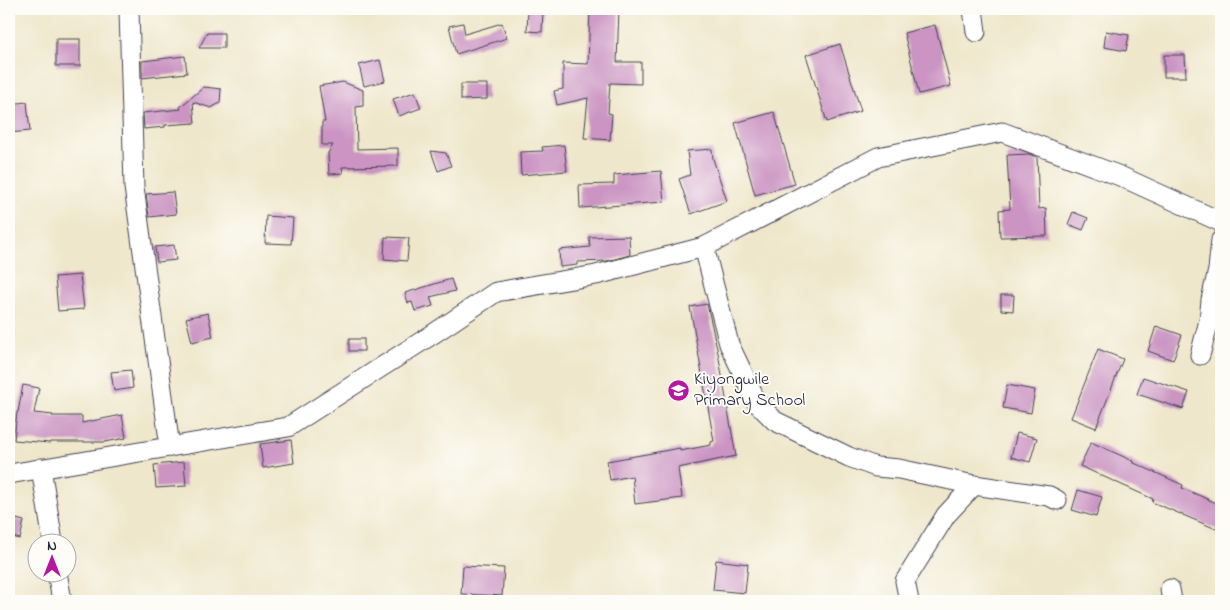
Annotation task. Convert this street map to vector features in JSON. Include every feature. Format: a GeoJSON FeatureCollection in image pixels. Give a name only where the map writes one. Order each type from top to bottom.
{"type":"FeatureCollection","features":[{"type":"Feature","properties":{"kind":"street"},"geometry":{"type":"LineString","coordinates":[[129,9],[134,187],[170,447]]}},
{"type":"Feature","properties":{"kind":"street"},"geometry":{"type":"LineString","coordinates":[[973,9],[976,32]]}},
{"type":"Feature","properties":{"kind":"street"},"geometry":{"type":"LineString","coordinates":[[9,474],[288,427],[496,292],[596,275],[704,247],[878,157],[1002,132],[1120,176],[1221,222]]}},
{"type":"Feature","properties":{"kind":"street"},"geometry":{"type":"LineString","coordinates":[[1200,355],[1210,321],[1211,300],[1218,270],[1221,240]]}},
{"type":"Feature","properties":{"kind":"street"},"geometry":{"type":"LineString","coordinates":[[704,247],[729,344],[757,404],[775,421],[849,457],[876,467],[899,469],[974,485],[1049,496],[1057,500]]}},
{"type":"Feature","properties":{"kind":"street"},"geometry":{"type":"LineString","coordinates":[[41,468],[51,532]]}},
{"type":"Feature","properties":{"kind":"street"},"geometry":{"type":"LineString","coordinates":[[909,601],[905,581],[946,514],[974,485]]}},
{"type":"Feature","properties":{"kind":"street"},"geometry":{"type":"LineString","coordinates":[[59,582],[62,601]]}},
{"type":"Feature","properties":{"kind":"building"},"geometry":{"type":"Polygon","coordinates":[[[528,9],[543,10],[542,32],[527,31],[528,9]]]}},
{"type":"Feature","properties":{"kind":"building"},"geometry":{"type":"Polygon","coordinates":[[[590,9],[619,9],[617,62],[641,62],[641,84],[610,83],[608,113],[612,114],[610,140],[584,138],[588,98],[557,105],[554,91],[563,89],[563,63],[588,64],[590,9]]]}},
{"type":"Feature","properties":{"kind":"building"},"geometry":{"type":"Polygon","coordinates":[[[463,23],[465,34],[502,23],[507,38],[456,54],[449,26],[463,23]]]}},
{"type":"Feature","properties":{"kind":"building"},"geometry":{"type":"Polygon","coordinates":[[[935,25],[951,86],[919,94],[904,33],[935,25]]]}},
{"type":"Feature","properties":{"kind":"building"},"geometry":{"type":"Polygon","coordinates":[[[1106,31],[1129,35],[1126,51],[1104,47],[1106,31]]]}},
{"type":"Feature","properties":{"kind":"building"},"geometry":{"type":"Polygon","coordinates":[[[207,33],[224,33],[224,48],[199,48],[207,33]]]}},
{"type":"Feature","properties":{"kind":"building"},"geometry":{"type":"Polygon","coordinates":[[[56,39],[80,39],[80,66],[56,66],[56,39]]]}},
{"type":"Feature","properties":{"kind":"building"},"geometry":{"type":"Polygon","coordinates":[[[840,44],[861,111],[827,122],[806,55],[840,44]]]}},
{"type":"Feature","properties":{"kind":"building"},"geometry":{"type":"Polygon","coordinates":[[[1164,55],[1185,55],[1186,77],[1164,77],[1164,55]]]}},
{"type":"Feature","properties":{"kind":"building"},"geometry":{"type":"Polygon","coordinates":[[[185,56],[187,73],[142,78],[142,61],[185,56]]]}},
{"type":"Feature","properties":{"kind":"building"},"geometry":{"type":"Polygon","coordinates":[[[380,60],[385,81],[364,86],[359,65],[380,60]]]}},
{"type":"Feature","properties":{"kind":"building"},"geometry":{"type":"Polygon","coordinates":[[[343,82],[363,90],[363,106],[356,107],[357,149],[398,148],[398,166],[342,167],[343,173],[329,174],[328,153],[333,145],[322,145],[322,122],[325,122],[319,86],[343,82]]]}},
{"type":"Feature","properties":{"kind":"building"},"geometry":{"type":"Polygon","coordinates":[[[461,84],[487,84],[487,99],[461,100],[461,84]]]}},
{"type":"Feature","properties":{"kind":"building"},"geometry":{"type":"Polygon","coordinates":[[[204,87],[221,89],[220,103],[211,108],[193,102],[195,123],[165,125],[165,127],[144,129],[143,113],[181,109],[180,107],[204,87]]]}},
{"type":"Feature","properties":{"kind":"building"},"geometry":{"type":"Polygon","coordinates":[[[415,92],[421,108],[399,116],[393,99],[415,92]]]}},
{"type":"Feature","properties":{"kind":"building"},"geometry":{"type":"Polygon","coordinates":[[[27,102],[30,131],[9,133],[9,104],[27,102]]]}},
{"type":"Feature","properties":{"kind":"building"},"geometry":{"type":"Polygon","coordinates":[[[774,112],[795,184],[755,195],[735,123],[774,112]]]}},
{"type":"Feature","properties":{"kind":"building"},"geometry":{"type":"Polygon","coordinates":[[[564,145],[567,171],[521,175],[520,152],[543,151],[542,147],[564,145]]]}},
{"type":"Feature","properties":{"kind":"building"},"geometry":{"type":"Polygon","coordinates":[[[712,149],[713,159],[727,201],[691,214],[679,179],[690,175],[687,151],[712,149]]]}},
{"type":"Feature","properties":{"kind":"building"},"geometry":{"type":"Polygon","coordinates":[[[431,151],[446,153],[451,166],[438,171],[431,151]]]}},
{"type":"Feature","properties":{"kind":"building"},"geometry":{"type":"Polygon","coordinates":[[[1029,154],[1037,157],[1039,209],[1046,208],[1047,236],[1000,237],[999,210],[1010,209],[1007,155],[1029,154]]]}},
{"type":"Feature","properties":{"kind":"building"},"geometry":{"type":"Polygon","coordinates":[[[661,171],[664,202],[580,208],[579,185],[614,184],[614,175],[661,171]]]}},
{"type":"Feature","properties":{"kind":"building"},"geometry":{"type":"Polygon","coordinates":[[[173,192],[176,214],[149,217],[146,194],[173,192]]]}},
{"type":"Feature","properties":{"kind":"building"},"geometry":{"type":"Polygon","coordinates":[[[1073,212],[1088,218],[1083,230],[1068,224],[1073,212]]]}},
{"type":"Feature","properties":{"kind":"building"},"geometry":{"type":"Polygon","coordinates":[[[266,216],[293,218],[291,244],[265,243],[266,216]]]}},
{"type":"Feature","properties":{"kind":"building"},"geometry":{"type":"Polygon","coordinates":[[[629,236],[630,255],[607,261],[577,262],[577,265],[560,267],[559,250],[590,247],[589,237],[629,236]]]}},
{"type":"Feature","properties":{"kind":"building"},"geometry":{"type":"Polygon","coordinates":[[[385,237],[409,238],[407,261],[384,259],[385,237]]]}},
{"type":"Feature","properties":{"kind":"building"},"geometry":{"type":"Polygon","coordinates":[[[174,245],[176,260],[157,262],[155,247],[174,245]]]}},
{"type":"Feature","properties":{"kind":"building"},"geometry":{"type":"Polygon","coordinates":[[[80,275],[84,309],[58,311],[55,277],[80,275]]]}},
{"type":"Feature","properties":{"kind":"building"},"geometry":{"type":"Polygon","coordinates":[[[451,279],[455,291],[430,297],[433,306],[415,311],[412,302],[408,303],[405,293],[451,279]]]}},
{"type":"Feature","properties":{"kind":"building"},"geometry":{"type":"Polygon","coordinates":[[[1001,295],[1014,295],[1013,311],[1001,310],[1001,295]]]}},
{"type":"Feature","properties":{"kind":"building"},"geometry":{"type":"Polygon","coordinates":[[[707,304],[718,353],[736,456],[678,468],[682,498],[635,504],[632,476],[610,480],[607,461],[680,448],[680,451],[711,445],[711,442],[714,441],[690,307],[707,304]]]}},
{"type":"Feature","properties":{"kind":"building"},"geometry":{"type":"Polygon","coordinates":[[[208,313],[213,337],[192,342],[186,318],[208,313]]]}},
{"type":"Feature","properties":{"kind":"building"},"geometry":{"type":"Polygon","coordinates":[[[1156,326],[1182,335],[1173,360],[1148,351],[1156,326]]]}},
{"type":"Feature","properties":{"kind":"building"},"geometry":{"type":"Polygon","coordinates":[[[349,339],[364,339],[364,351],[349,351],[349,339]]]}},
{"type":"Feature","properties":{"kind":"building"},"geometry":{"type":"Polygon","coordinates":[[[1098,349],[1123,359],[1096,428],[1071,418],[1098,349]]]}},
{"type":"Feature","properties":{"kind":"building"},"geometry":{"type":"Polygon","coordinates":[[[131,370],[133,388],[114,391],[111,372],[131,370]]]}},
{"type":"Feature","properties":{"kind":"building"},"geometry":{"type":"Polygon","coordinates":[[[1143,377],[1189,392],[1183,409],[1137,394],[1143,377]]]}},
{"type":"Feature","properties":{"kind":"building"},"geometry":{"type":"Polygon","coordinates":[[[23,385],[39,388],[34,413],[52,416],[82,416],[82,423],[122,415],[126,438],[105,442],[50,443],[14,440],[17,412],[23,385]]]}},
{"type":"Feature","properties":{"kind":"building"},"geometry":{"type":"Polygon","coordinates":[[[1007,385],[1035,390],[1031,413],[1003,408],[1007,385]]]}},
{"type":"Feature","properties":{"kind":"building"},"geometry":{"type":"Polygon","coordinates":[[[1017,433],[1037,438],[1030,462],[1011,457],[1017,433]]]}},
{"type":"Feature","properties":{"kind":"building"},"geometry":{"type":"Polygon","coordinates":[[[291,440],[294,463],[263,468],[260,444],[291,440]]]}},
{"type":"Feature","properties":{"kind":"building"},"geometry":{"type":"Polygon","coordinates":[[[1091,442],[1183,485],[1182,488],[1221,505],[1221,531],[1152,502],[1153,499],[1080,466],[1091,442]]]}},
{"type":"Feature","properties":{"kind":"building"},"geometry":{"type":"Polygon","coordinates":[[[184,462],[186,486],[156,488],[154,465],[184,462]]]}},
{"type":"Feature","properties":{"kind":"building"},"geometry":{"type":"Polygon","coordinates":[[[1078,490],[1102,497],[1096,517],[1072,510],[1078,490]]]}},
{"type":"Feature","properties":{"kind":"building"},"geometry":{"type":"Polygon","coordinates":[[[9,517],[24,521],[20,539],[9,536],[9,517]]]}},
{"type":"Feature","properties":{"kind":"building"},"geometry":{"type":"Polygon","coordinates":[[[716,560],[748,564],[745,593],[713,590],[716,560]]]}},
{"type":"Feature","properties":{"kind":"building"},"geometry":{"type":"Polygon","coordinates":[[[463,566],[504,568],[502,596],[461,594],[463,566]]]}},
{"type":"Feature","properties":{"kind":"place","name":"Kiyongwile Primary School"},"geometry":{"type":"Point","coordinates":[678,390]}}]}
